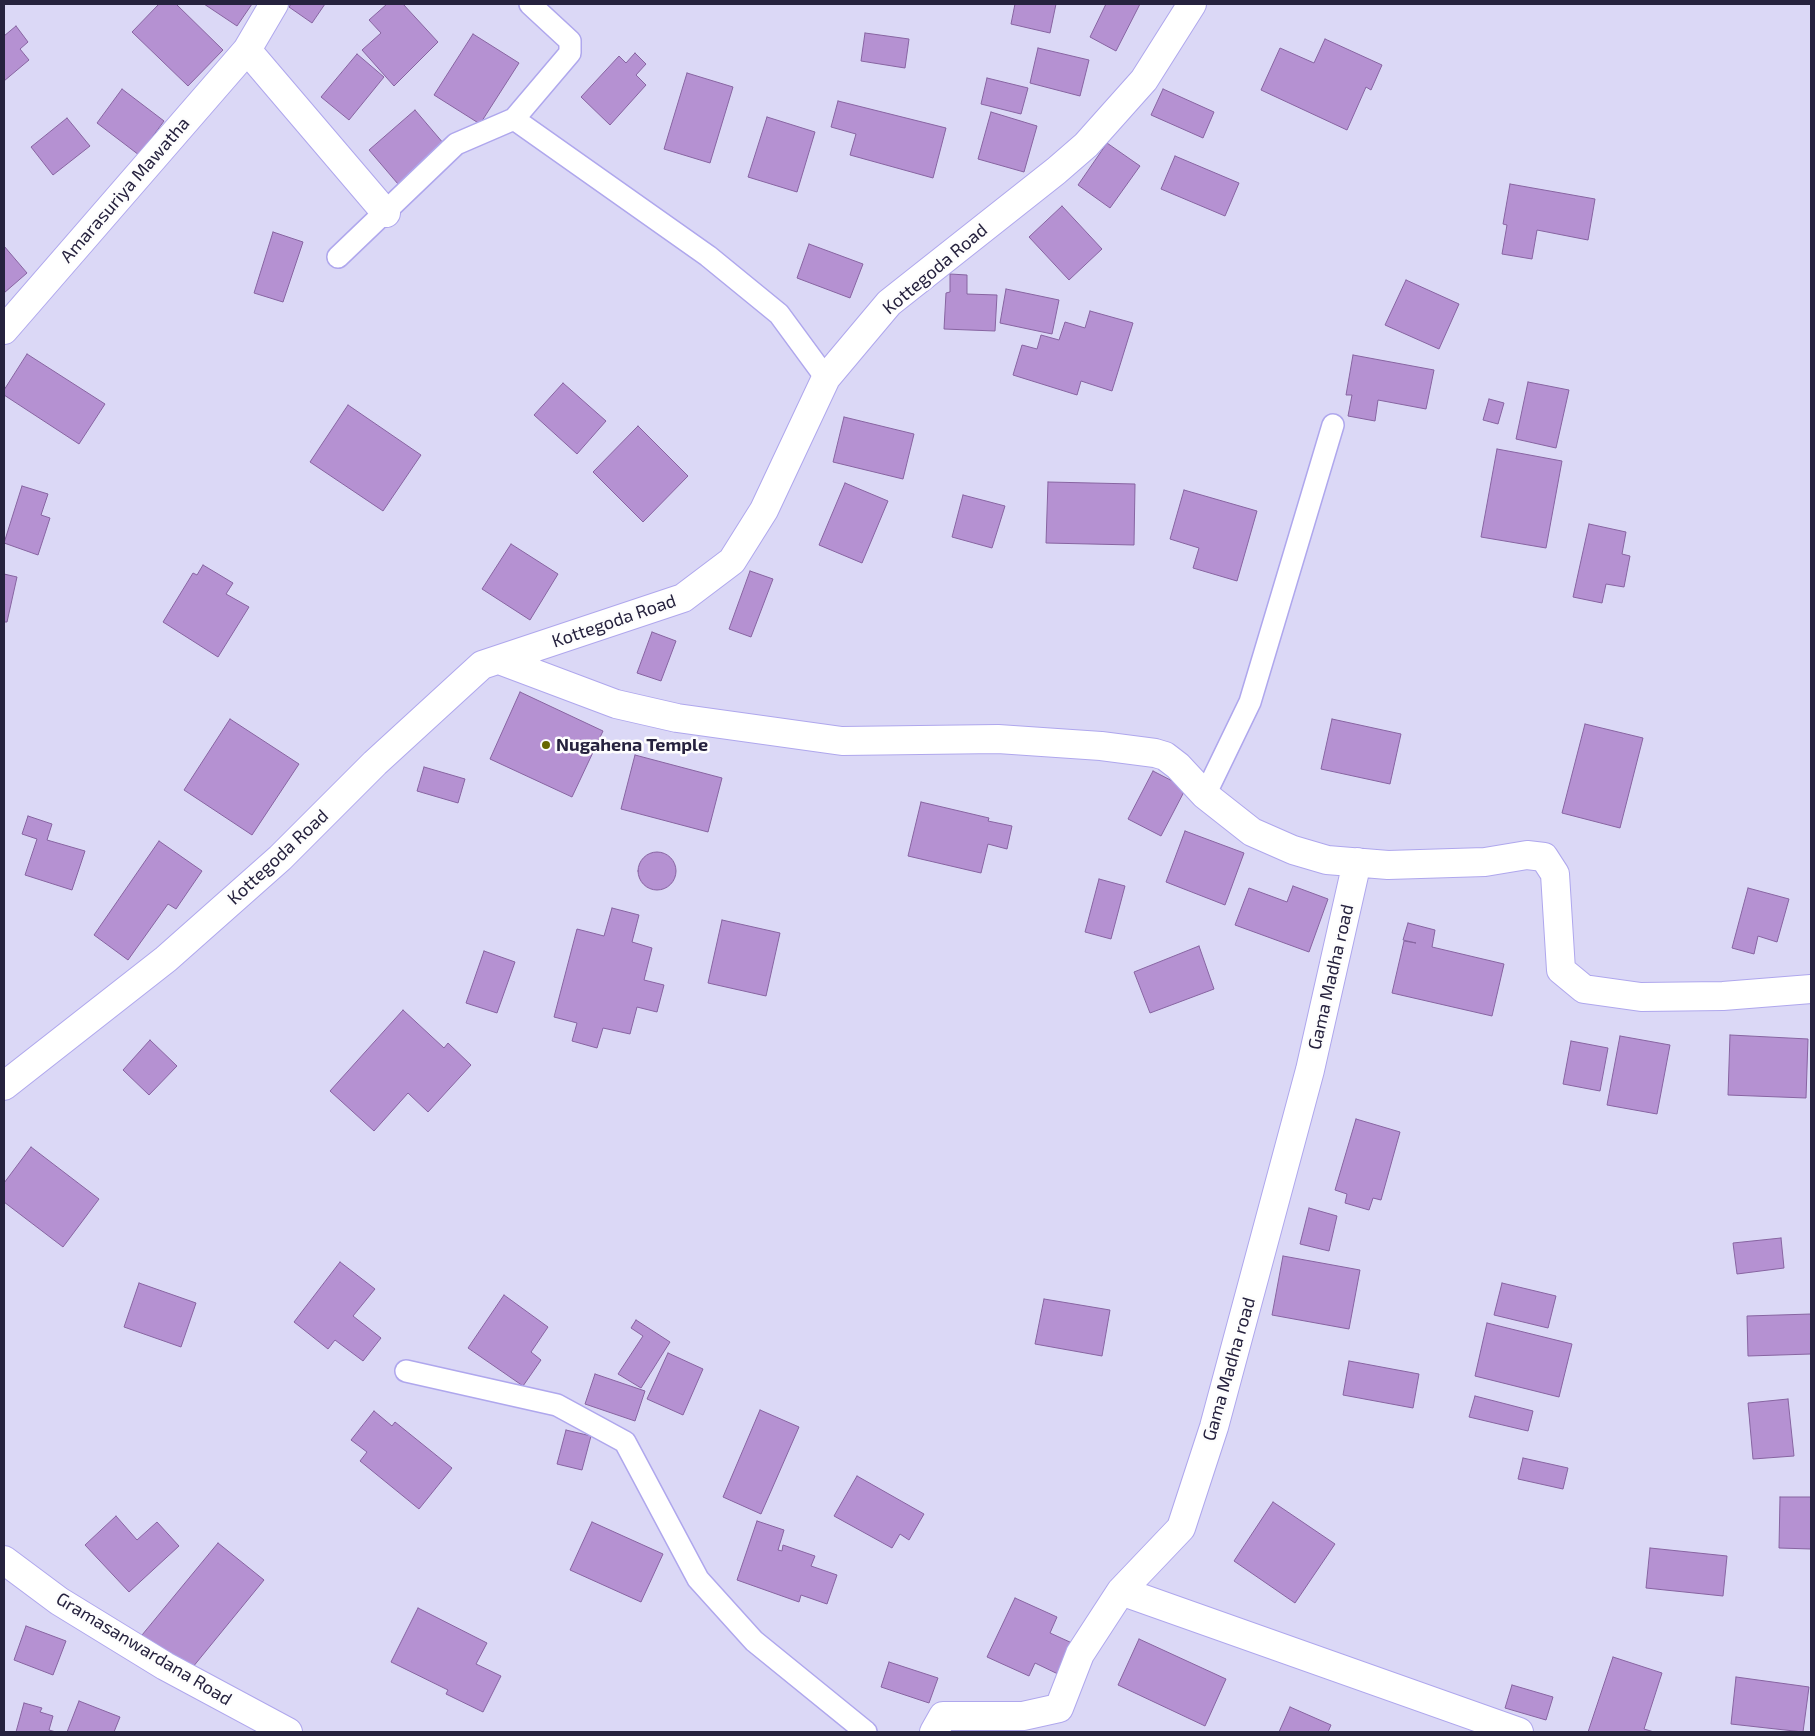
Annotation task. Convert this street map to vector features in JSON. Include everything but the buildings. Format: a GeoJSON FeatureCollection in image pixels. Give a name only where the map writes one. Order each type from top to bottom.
{"type":"FeatureCollection","features":[{"type":"Feature","properties":{"kind":"street","name":"Amarasuriya Mawatha"},"geometry":{"type":"LineString","coordinates":[[4,330],[247,50],[274,4]]}},
{"type":"Feature","properties":{"kind":"street","name":"Kottegoda Road"},"geometry":{"type":"LineString","coordinates":[[4,1086],[166,958],[280,858],[375,763],[482,665],[682,598],[732,560],[764,510],[826,378],[889,303],[1056,171],[1086,145],[1144,80],[1192,4]]}},
{"type":"Feature","properties":{"kind":"street"},"geometry":{"type":"LineString","coordinates":[[247,50],[386,213]]}},
{"type":"Feature","properties":{"kind":"street"},"geometry":{"type":"LineString","coordinates":[[499,660],[616,704],[677,718],[842,741],[998,739],[1101,746],[1155,753],[1165,756],[1178,766],[1206,796],[1252,832],[1301,853],[1326,860],[1388,864],[1484,862],[1527,855],[1544,857],[1555,874],[1561,970],[1584,989],[1641,997],[1723,996],[1811,990]]}},
{"type":"Feature","properties":{"kind":"street","name":"Gama Madha road"},"geometry":{"type":"LineString","coordinates":[[934,1732],[943,1716],[1023,1716],[1059,1708],[1080,1654],[1120,1591],[1181,1528],[1214,1427],[1310,1070],[1357,862]]}},
{"type":"Feature","properties":{"kind":"street","name":"Gramasanwardana Road"},"geometry":{"type":"LineString","coordinates":[[4,1560],[59,1601],[165,1666],[288,1732]]}},
{"type":"Feature","properties":{"kind":"street"},"geometry":{"type":"LineString","coordinates":[[1120,1591],[1519,1732]]}},
{"type":"Feature","properties":{"kind":"lane"},"geometry":{"type":"LineString","coordinates":[[338,257],[456,144],[514,120],[570,53],[570,41],[530,4]]}},
{"type":"Feature","properties":{"kind":"lane"},"geometry":{"type":"LineString","coordinates":[[514,120],[708,256],[779,314],[826,378]]}},
{"type":"Feature","properties":{"kind":"lane"},"geometry":{"type":"LineString","coordinates":[[1206,796],[1250,702],[1333,425]]}},
{"type":"Feature","properties":{"kind":"lane"},"geometry":{"type":"LineString","coordinates":[[406,1371],[557,1405],[625,1442],[698,1579],[754,1641],[866,1732]]}},
{"type":"Feature","properties":{"kind":"place","name":"Nugahena Temple"},"geometry":{"type":"Point","coordinates":[546,745]}}]}
